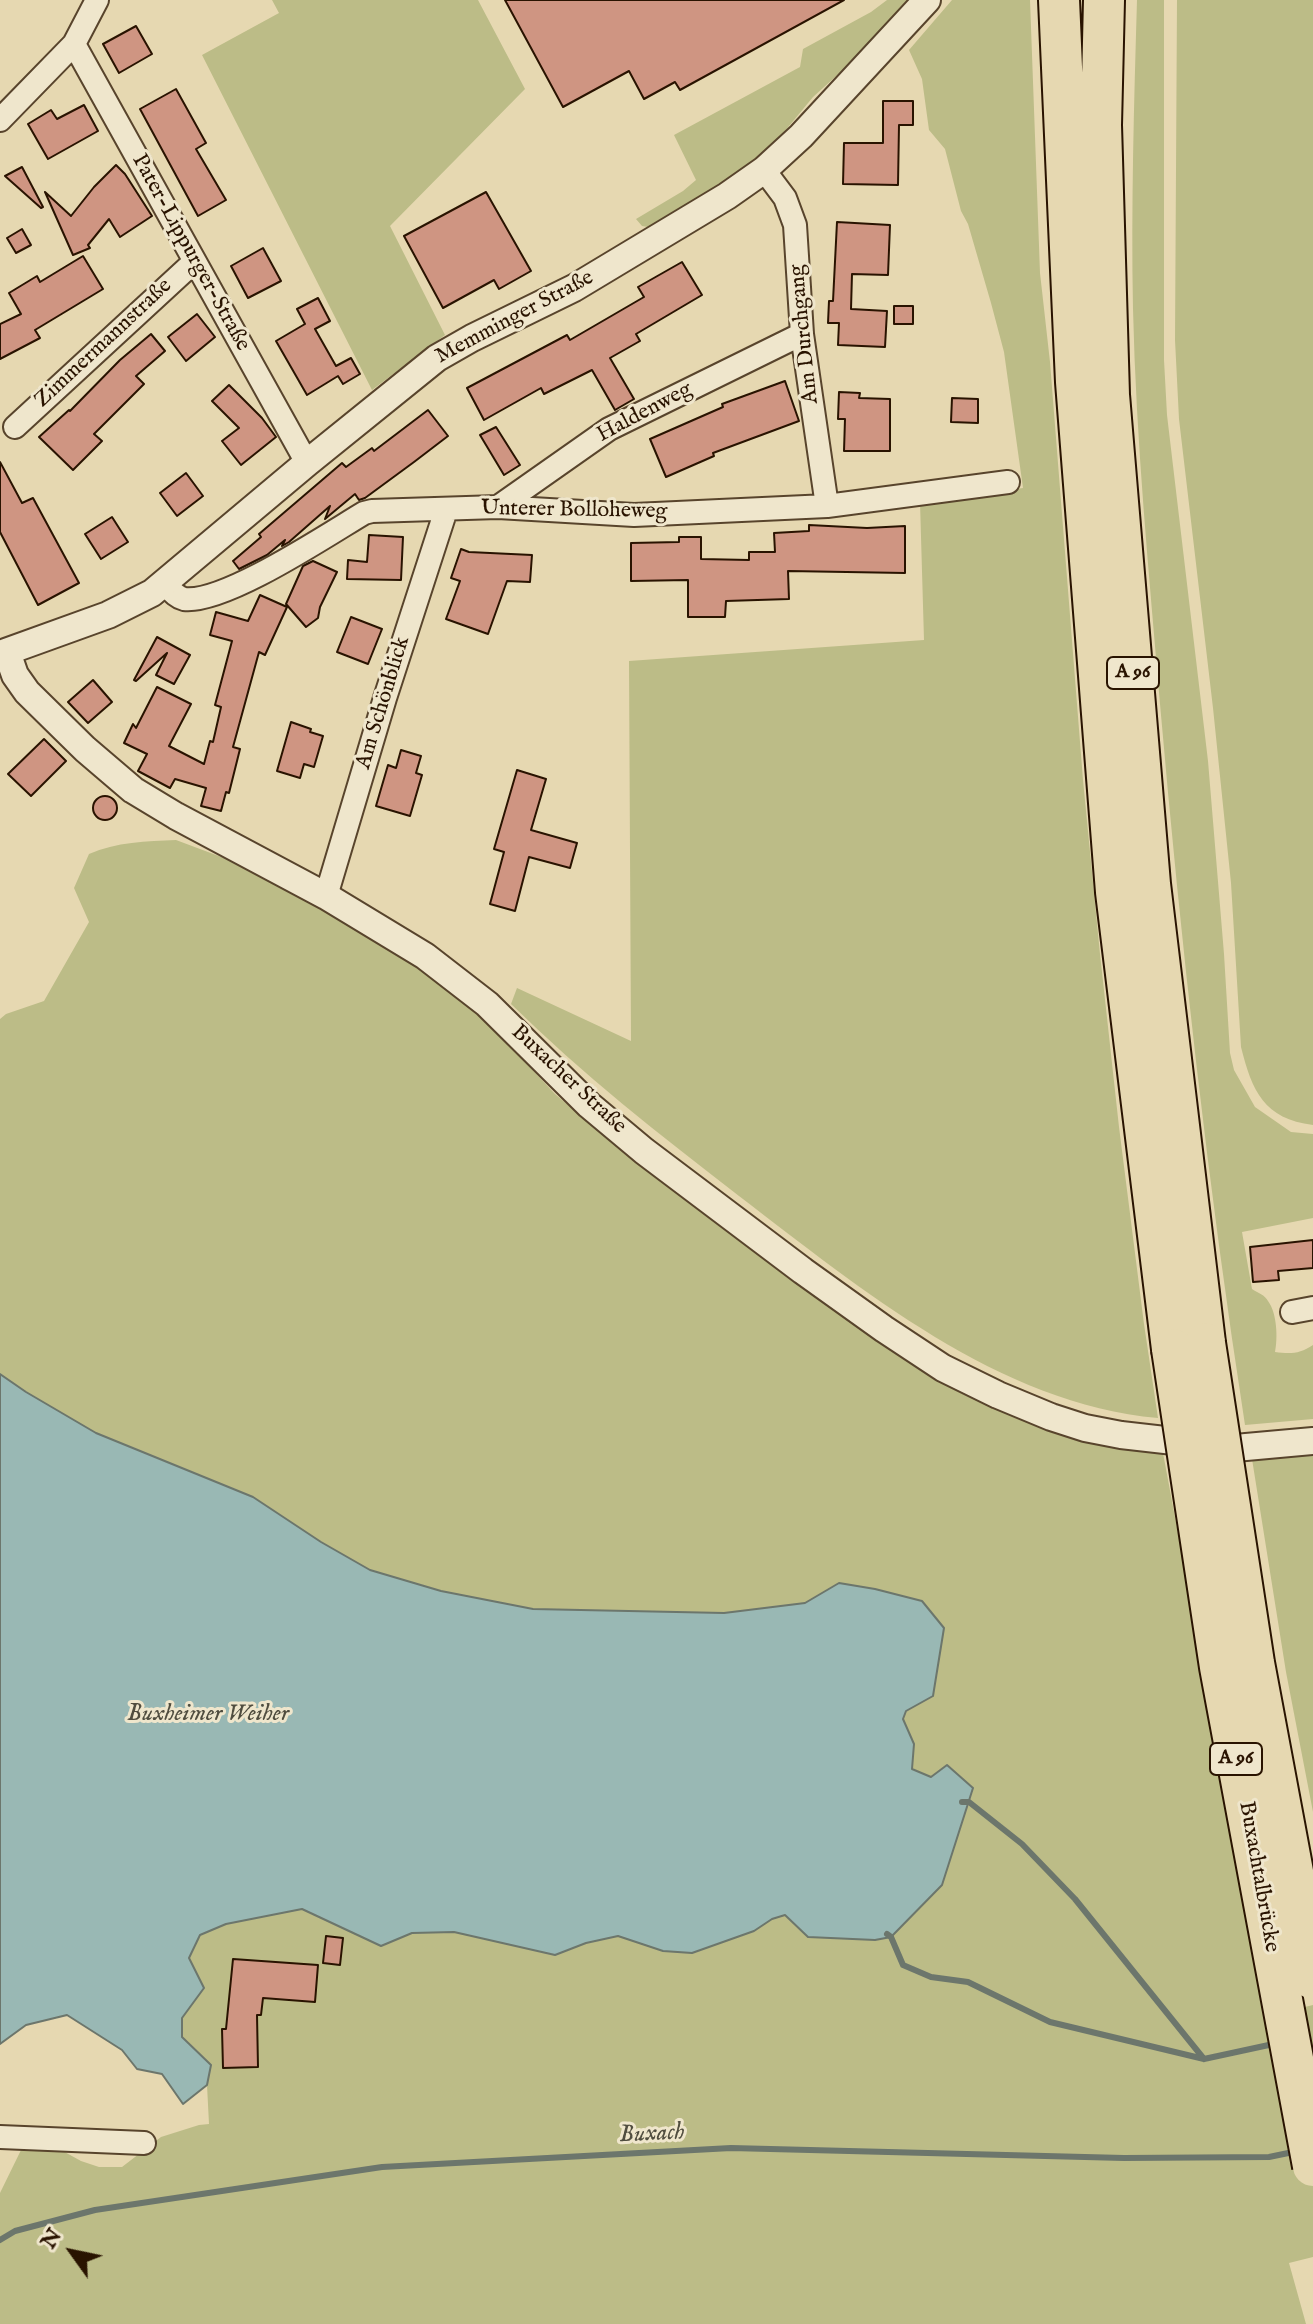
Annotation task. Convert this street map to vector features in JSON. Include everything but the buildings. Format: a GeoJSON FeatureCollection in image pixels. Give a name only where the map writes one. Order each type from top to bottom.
{"type":"FeatureCollection","features":[{"type":"Feature","properties":{"kind":"highway","name":"A 96"},"geometry":{"type":"LineString","coordinates":[[1059,0],[1076,382],[1116,892],[1189,1346]]}},
{"type":"Feature","properties":{"kind":"highway","name":"A 96"},"geometry":{"type":"LineString","coordinates":[[1104,0],[1101,125],[1109,395],[1189,1346]]}},
{"type":"Feature","properties":{"kind":"highway","name":"Buxachtalbrücke"},"geometry":{"type":"LineString","coordinates":[[1189,1346],[1254,1663],[1313,1979]]}},
{"type":"Feature","properties":{"kind":"highway","name":"Buxachtalbrücke"},"geometry":{"type":"LineString","coordinates":[[1189,1346],[1220,1667],[1313,2166]]}},
{"type":"Feature","properties":{"kind":"street"},"geometry":{"type":"LineString","coordinates":[[0,120],[74,44],[97,0]]}},
{"type":"Feature","properties":{"kind":"street","name":"Memminger Straße"},"geometry":{"type":"LineString","coordinates":[[4,653],[111,614],[142,599],[165,584],[307,463],[451,349],[574,288],[727,196],[764,170],[801,136],[927,0]]}},
{"type":"Feature","properties":{"kind":"street","name":"Pater-Lippurger-Straße"},"geometry":{"type":"LineString","coordinates":[[74,44],[307,463]]}},
{"type":"Feature","properties":{"kind":"street","name":"Am Durchgang"},"geometry":{"type":"LineString","coordinates":[[764,170],[785,198],[795,225],[802,334],[827,506]]}},
{"type":"Feature","properties":{"kind":"street","name":"Zimmermannstraße"},"geometry":{"type":"LineString","coordinates":[[15,427],[194,262]]}},
{"type":"Feature","properties":{"kind":"street","name":"Haldenweg"},"geometry":{"type":"LineString","coordinates":[[498,507],[609,429],[802,334]]}},
{"type":"Feature","properties":{"kind":"street","name":"Unterer Bolloheweg"},"geometry":{"type":"LineString","coordinates":[[165,584],[182,599],[222,591],[274,567],[364,513],[498,507],[634,515],[827,506],[1008,482]]}},
{"type":"Feature","properties":{"kind":"street","name":"Am Schönblick"},"geometry":{"type":"LineString","coordinates":[[326,896],[385,698],[446,510]]}},
{"type":"Feature","properties":{"kind":"street","name":"Buxacher Straße"},"geometry":{"type":"LineString","coordinates":[[4,653],[27,692],[85,749],[133,790],[326,896],[425,956],[496,1012],[589,1105],[644,1151],[755,1236],[916,1351],[964,1379],[1051,1417],[1109,1432],[1235,1448],[1313,1441]]}},
{"type":"Feature","properties":{"kind":"street"},"geometry":{"type":"LineString","coordinates":[[0,2137],[144,2143]]}},
{"type":"Feature","properties":{"kind":"green space"},"geometry":{"type":"Polygon","coordinates":[[[272,0],[478,0],[525,89],[390,226],[445,335],[372,390],[202,55],[279,13],[272,0]]]}},
{"type":"Feature","properties":{"kind":"green space"},"geometry":{"type":"Polygon","coordinates":[[[887,0],[907,0],[855,59],[813,97],[775,143],[734,179],[654,228],[642,226],[636,219],[696,180],[674,135],[800,67],[803,49],[887,0]]]}},
{"type":"Feature","properties":{"kind":"green space"},"geometry":{"type":"Polygon","coordinates":[[[952,0],[1030,0],[1040,273],[1050,362],[1083,780],[1119,1127],[1158,1418],[1099,1408],[1043,1390],[988,1366],[935,1337],[834,1268],[680,1150],[594,1079],[511,1004],[517,988],[631,1041],[629,661],[924,640],[920,502],[1023,488],[1004,352],[945,149],[929,130],[922,79],[909,50],[952,0]]]}},
{"type":"Feature","properties":{"kind":"green space"},"geometry":{"type":"Polygon","coordinates":[[[1137,0],[1164,0],[1164,360],[1167,415],[1208,761],[1230,1053],[1234,1070],[1255,1107],[1291,1132],[1313,1134],[1313,1218],[1242,1232],[1252,1289],[1265,1297],[1275,1319],[1275,1352],[1295,1353],[1313,1345],[1313,1419],[1245,1425],[1207,1155],[1168,794],[1137,408],[1132,232],[1137,0]]]}},
{"type":"Feature","properties":{"kind":"green space"},"geometry":{"type":"Polygon","coordinates":[[[1177,0],[1313,0],[1313,1125],[1283,1116],[1263,1100],[1250,1077],[1241,1047],[1231,883],[1179,419],[1175,340],[1177,0]]]}},
{"type":"Feature","properties":{"kind":"green space"},"geometry":{"type":"Polygon","coordinates":[[[176,840],[240,864],[308,898],[431,974],[486,1020],[555,1094],[607,1138],[778,1269],[918,1368],[961,1393],[1020,1419],[1067,1435],[1163,1453],[1268,2016],[1313,2005],[1313,2257],[1289,2263],[1306,2324],[0,2324],[0,2193],[22,2148],[61,2150],[99,2167],[122,2167],[161,2137],[209,2124],[207,2085],[211,2065],[182,2038],[182,2018],[204,1988],[189,1958],[200,1935],[226,1924],[303,1909],[381,1946],[412,1933],[454,1932],[555,1955],[586,1943],[618,1936],[663,1951],[754,1931],[772,1919],[785,1915],[808,1937],[875,1940],[891,1937],[942,1885],[973,1788],[912,1769],[914,1744],[903,1720],[922,1601],[839,1583],[805,1603],[724,1613],[533,1609],[441,1591],[370,1570],[321,1542],[96,1433],[0,1374],[0,1019],[44,1001],[89,922],[74,888],[89,854],[121,845],[176,840]]]}},
{"type":"Feature","properties":{"kind":"green space"},"geometry":{"type":"Polygon","coordinates":[[[1313,1453],[1313,1812],[1286,1672],[1252,1459],[1313,1453]]]}},
{"type":"Feature","properties":{"kind":"water","name":"Buxheimer Weiher"},"geometry":{"type":"Polygon","coordinates":[[[0,1374],[96,1433],[253,1497],[370,1570],[441,1591],[533,1609],[724,1613],[805,1603],[839,1583],[922,1601],[944,1628],[933,1696],[906,1711],[903,1719],[914,1744],[912,1769],[931,1777],[947,1765],[973,1788],[942,1885],[891,1937],[875,1940],[808,1937],[785,1915],[772,1919],[754,1931],[692,1953],[663,1951],[618,1936],[586,1943],[555,1955],[454,1932],[412,1933],[381,1946],[302,1909],[226,1924],[200,1935],[189,1958],[204,1988],[182,2018],[182,2037],[211,2065],[207,2085],[183,2104],[162,2074],[137,2069],[122,2050],[67,2015],[26,2025],[0,2044],[0,1374]]]}},
{"type":"Feature","properties":{"kind":"waterway"},"geometry":{"type":"LineString","coordinates":[[962,1802],[969,1802],[1022,1844],[1075,1899],[1204,2059]]}},
{"type":"Feature","properties":{"kind":"waterway"},"geometry":{"type":"LineString","coordinates":[[887,1934],[903,1965],[931,1977],[968,1982],[1050,2022],[1204,2059],[1278,2043]]}},
{"type":"Feature","properties":{"kind":"waterway","name":"Buxach"},"geometry":{"type":"LineString","coordinates":[[0,2240],[15,2231],[95,2210],[382,2167],[731,2148],[1124,2158],[1269,2157],[1298,2151]]}}]}
